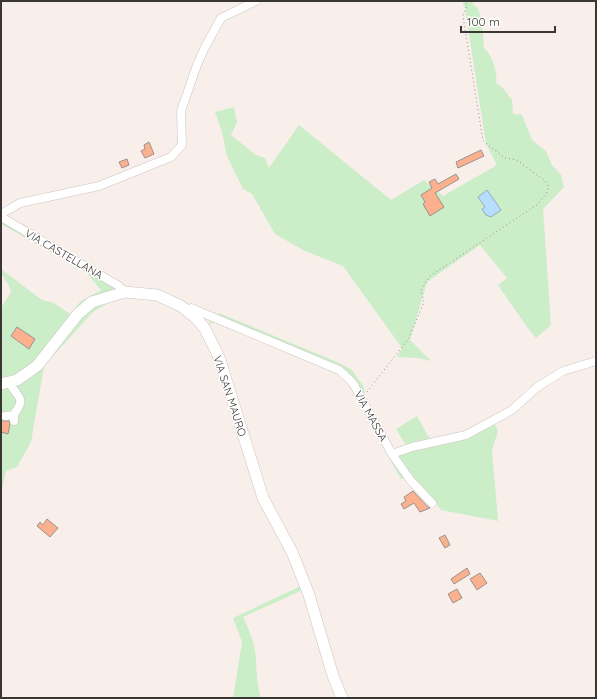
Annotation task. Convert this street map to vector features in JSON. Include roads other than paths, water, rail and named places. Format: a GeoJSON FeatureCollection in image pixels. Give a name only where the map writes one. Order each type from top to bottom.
{"type":"FeatureCollection","features":[{"type":"Feature","properties":{"kind":"main road","name":"VIA SAN MAURO"},"geometry":{"type":"LineString","coordinates":[[5,383],[17,380],[37,366],[78,314],[92,302],[125,292],[157,295],[181,306],[197,319],[205,329],[219,358],[263,498],[292,552],[309,595],[333,676],[342,698]]}},
{"type":"Feature","properties":{"kind":"street"},"geometry":{"type":"LineString","coordinates":[[1,216],[20,203],[99,186],[171,157],[182,145],[181,111],[197,64],[204,49],[221,18],[256,1]]}},
{"type":"Feature","properties":{"kind":"street","name":"VIA CASTELLANA"},"geometry":{"type":"LineString","coordinates":[[1,216],[119,286],[125,292]]}},
{"type":"Feature","properties":{"kind":"street","name":"VIA MASSA"},"geometry":{"type":"LineString","coordinates":[[187,310],[191,308],[339,370],[350,380],[362,399],[392,454],[412,447],[466,435],[512,410],[548,379],[563,371],[596,361]]}},
{"type":"Feature","properties":{"kind":"street"},"geometry":{"type":"LineString","coordinates":[[5,383],[19,396],[21,401],[14,418],[5,416]]}},
{"type":"Feature","properties":{"kind":"street"},"geometry":{"type":"LineString","coordinates":[[392,454],[411,481],[432,503]]}},
{"type":"Feature","properties":{"kind":"water"},"geometry":{"type":"Polygon","coordinates":[[[487,190],[501,210],[491,217],[486,215],[482,209],[485,207],[478,197],[487,190]]]}}]}
